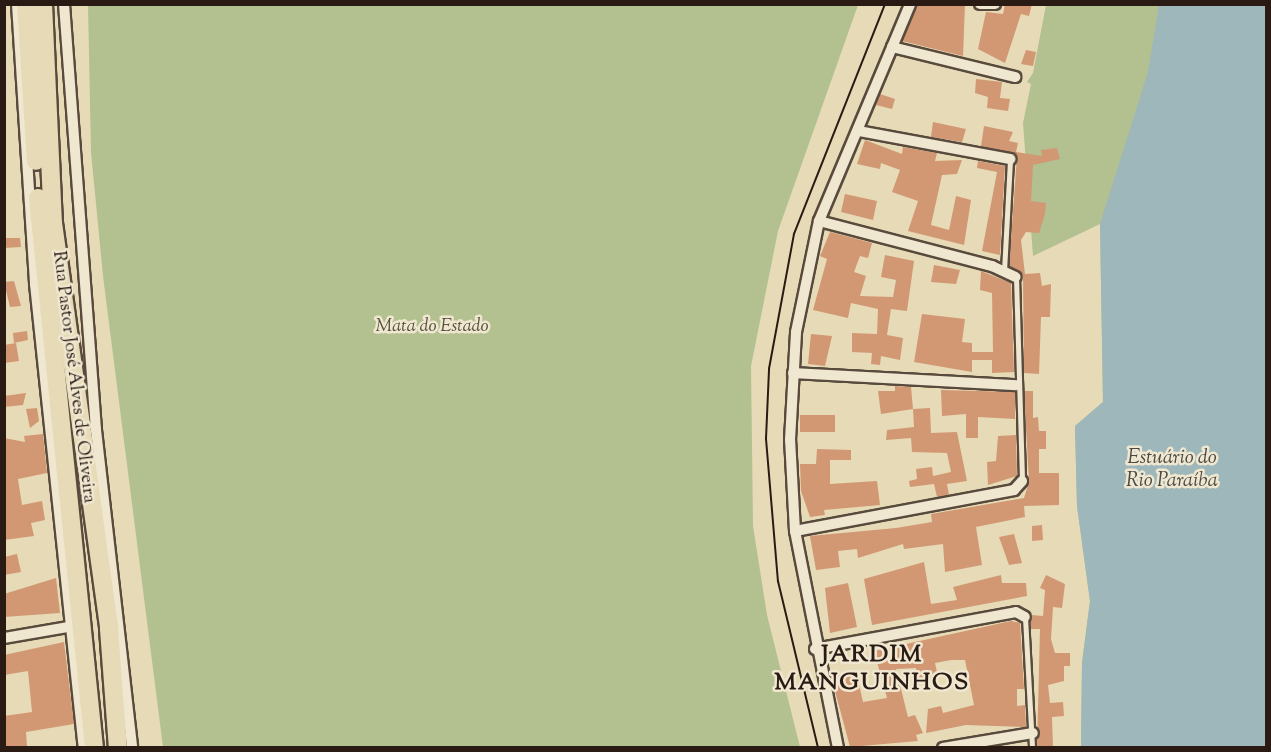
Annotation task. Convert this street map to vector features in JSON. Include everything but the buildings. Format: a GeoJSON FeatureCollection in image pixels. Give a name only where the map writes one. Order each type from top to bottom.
{"type":"FeatureCollection","features":[{"type":"Feature","properties":{"kind":"highway","name":"Rua Pastor José Alves de Oliveira"},"geometry":{"type":"LineString","coordinates":[[26,4],[42,252],[94,747]]}},
{"type":"Feature","properties":{"kind":"highway","name":"Rua Pastor José Alves de Oliveira"},"geometry":{"type":"LineString","coordinates":[[43,4],[53,223],[109,628],[118,747]]}},
{"type":"Feature","properties":{"kind":"street"},"geometry":{"type":"LineString","coordinates":[[17,4],[68,627],[84,747]]}},
{"type":"Feature","properties":{"kind":"street"},"geometry":{"type":"LineString","coordinates":[[64,4],[96,430],[132,747]]}},
{"type":"Feature","properties":{"kind":"street"},"geometry":{"type":"LineString","coordinates":[[838,747],[815,649],[795,531],[790,440],[793,373],[819,222],[859,131],[910,4]]}},
{"type":"Feature","properties":{"kind":"street"},"geometry":{"type":"LineString","coordinates":[[980,4],[995,4]]}},
{"type":"Feature","properties":{"kind":"street"},"geometry":{"type":"LineString","coordinates":[[4,28],[17,26]]}},
{"type":"Feature","properties":{"kind":"street"},"geometry":{"type":"LineString","coordinates":[[892,47],[1015,77]]}},
{"type":"Feature","properties":{"kind":"street"},"geometry":{"type":"LineString","coordinates":[[859,131],[1010,159]]}},
{"type":"Feature","properties":{"kind":"street"},"geometry":{"type":"LineString","coordinates":[[819,222],[1004,271],[1016,277]]}},
{"type":"Feature","properties":{"kind":"street"},"geometry":{"type":"LineString","coordinates":[[793,373],[1017,385]]}},
{"type":"Feature","properties":{"kind":"street"},"geometry":{"type":"LineString","coordinates":[[795,531],[1014,490],[1022,481]]}},
{"type":"Feature","properties":{"kind":"street"},"geometry":{"type":"LineString","coordinates":[[815,649],[1016,612],[1025,617]]}},
{"type":"Feature","properties":{"kind":"street"},"geometry":{"type":"LineString","coordinates":[[4,638],[68,627]]}},
{"type":"Feature","properties":{"kind":"street"},"geometry":{"type":"LineString","coordinates":[[943,747],[1033,733]]}},
{"type":"Feature","properties":{"kind":"lane"},"geometry":{"type":"LineString","coordinates":[[1004,271],[1010,159]]}},
{"type":"Feature","properties":{"kind":"lane"},"geometry":{"type":"LineString","coordinates":[[1016,277],[1017,385],[1022,481]]}},
{"type":"Feature","properties":{"kind":"lane"},"geometry":{"type":"LineString","coordinates":[[1025,617],[1032,747]]}},
{"type":"Feature","properties":{"kind":"green space","name":"Mata do Estado"},"geometry":{"type":"Polygon","coordinates":[[[88,5],[858,5],[778,231],[751,366],[753,526],[767,615],[800,747],[163,747],[103,276],[91,152],[88,5]]]}},
{"type":"Feature","properties":{"kind":"green space","name":"Estuário do Rio Paraíba"},"geometry":{"type":"Polygon","coordinates":[[[1046,5],[1266,5],[1266,723],[1081,747],[1082,663],[1090,601],[1077,506],[1075,426],[1103,402],[1100,224],[1033,256],[1023,123],[1031,84],[1027,82],[1033,73],[1046,5]]]}},
{"type":"Feature","properties":{"kind":"water","name":"Estuário do Rio Paraíba"},"geometry":{"type":"Polygon","coordinates":[[[1159,5],[1266,5],[1266,747],[1081,747],[1082,663],[1090,601],[1077,506],[1075,426],[1103,402],[1100,224],[1148,72],[1159,5]]]}},
{"type":"Feature","properties":{"kind":"tram line"},"geometry":{"type":"LineString","coordinates":[[818,748],[778,582],[766,439],[769,369],[794,234],[885,4]]}},
{"type":"Feature","properties":{"kind":"district","name":"JARDIM MANGUINHOS"},"geometry":{"type":"Point","coordinates":[872,670]}}]}
